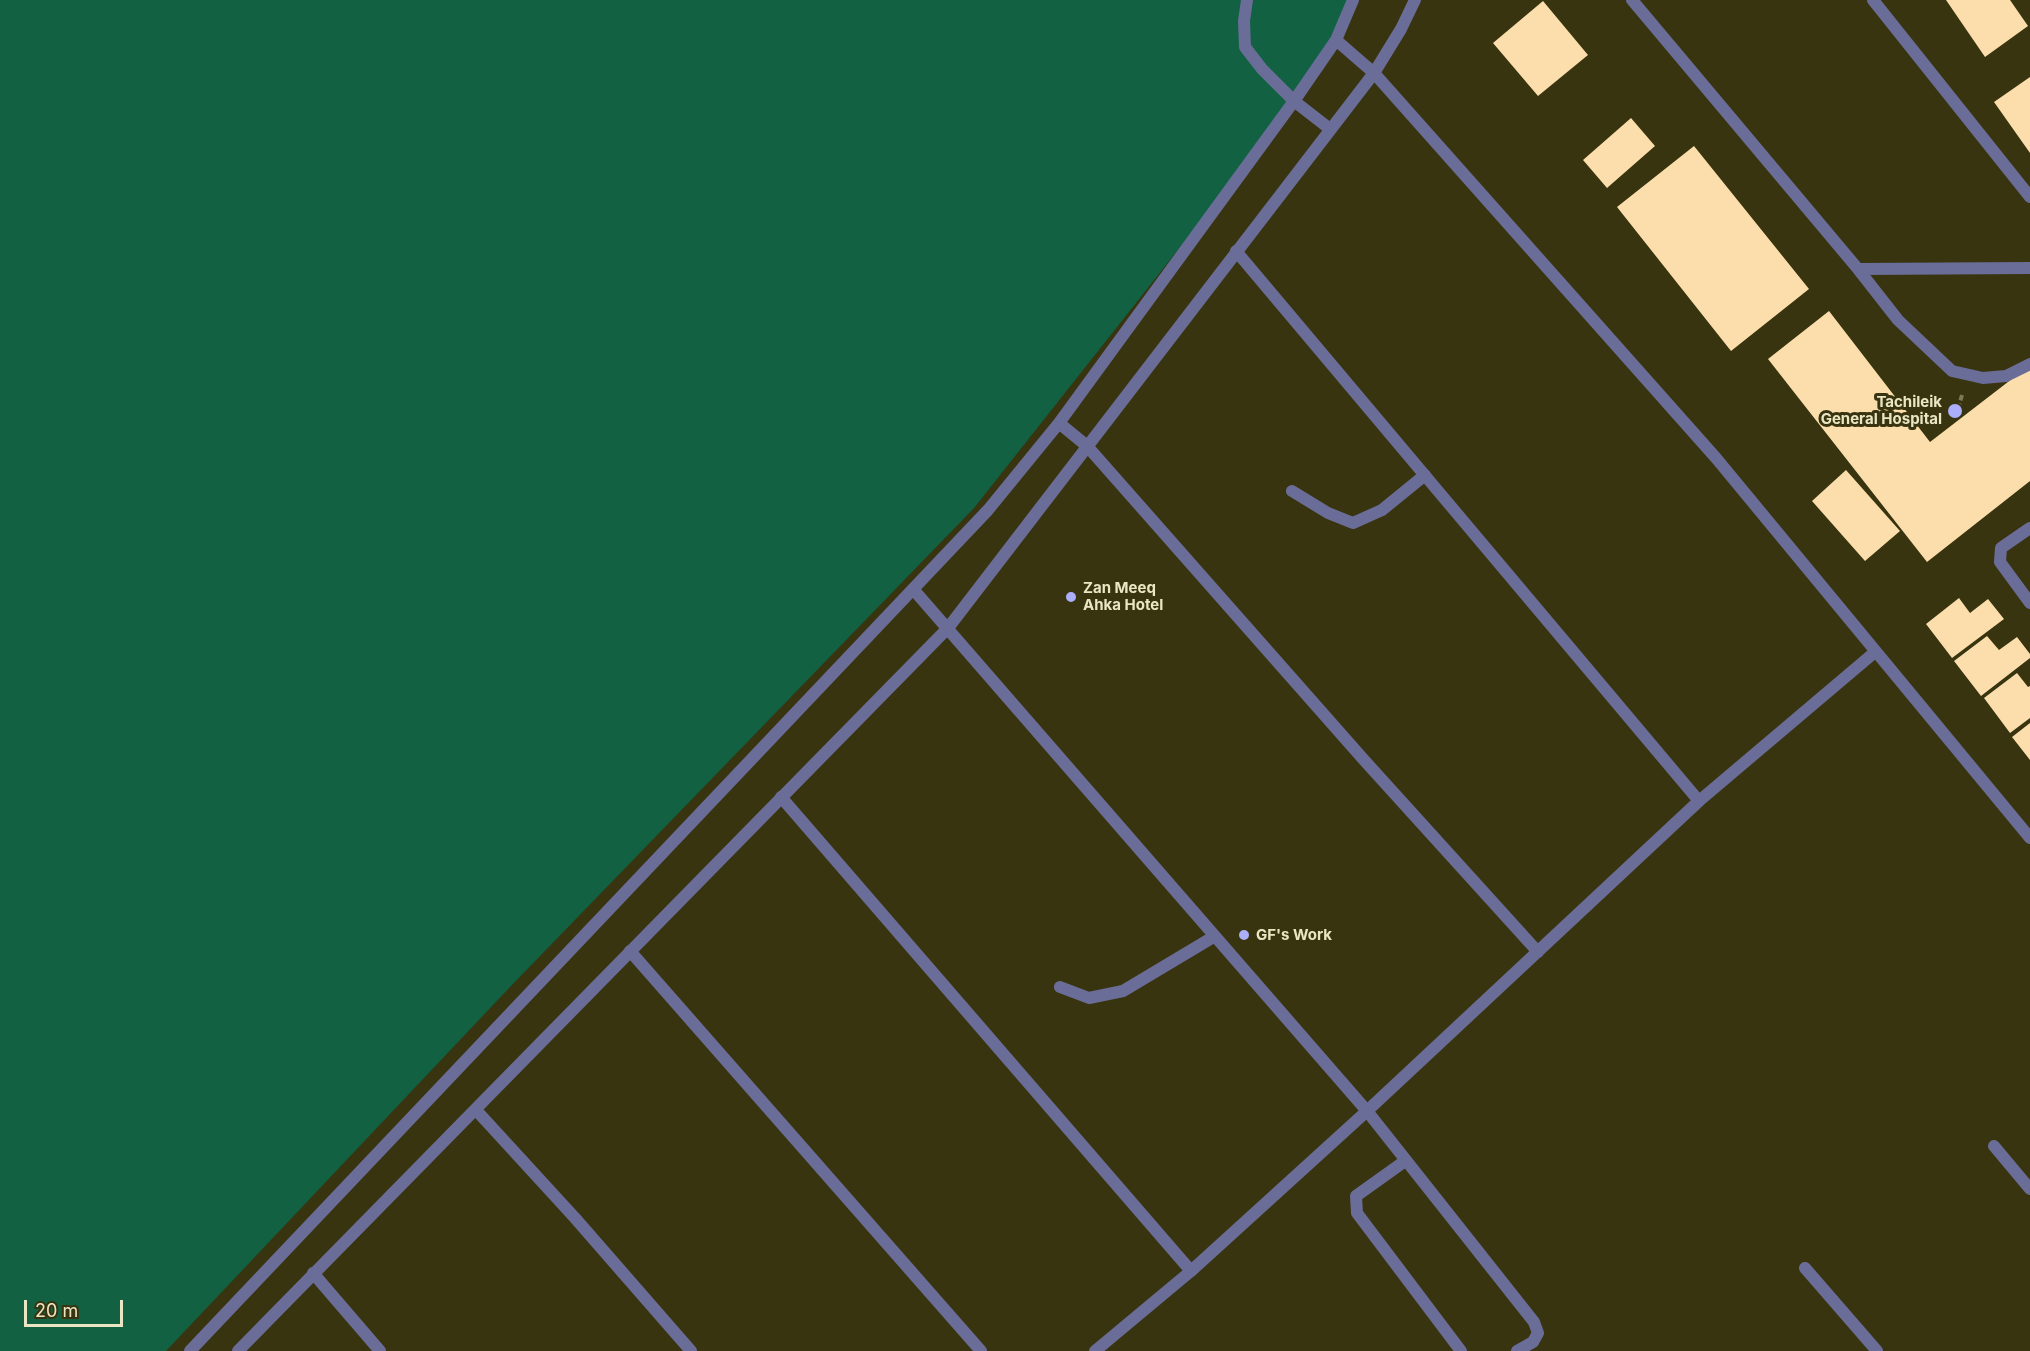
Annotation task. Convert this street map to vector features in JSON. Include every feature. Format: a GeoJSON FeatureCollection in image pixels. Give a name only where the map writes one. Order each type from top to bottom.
{"type":"FeatureCollection","features":[{"type":"Feature","properties":{"kind":"street"},"geometry":{"type":"LineString","coordinates":[[1247,0],[1244,21],[1245,47],[1262,69],[1294,101],[1330,129]]}},
{"type":"Feature","properties":{"kind":"street"},"geometry":{"type":"LineString","coordinates":[[190,1351],[988,510],[1059,423],[1294,101],[1336,40],[1353,0]]}},
{"type":"Feature","properties":{"kind":"street"},"geometry":{"type":"LineString","coordinates":[[238,1351],[948,628],[1374,73],[1401,29],[1415,0]]}},
{"type":"Feature","properties":{"kind":"street"},"geometry":{"type":"LineString","coordinates":[[1632,0],[1858,269],[1898,320],[1952,371],[1983,378],[2006,376],[2030,364]]}},
{"type":"Feature","properties":{"kind":"street"},"geometry":{"type":"LineString","coordinates":[[1873,0],[2030,197]]}},
{"type":"Feature","properties":{"kind":"street"},"geometry":{"type":"LineString","coordinates":[[1336,40],[1374,73],[1716,458],[2030,838]]}},
{"type":"Feature","properties":{"kind":"street"},"geometry":{"type":"LineString","coordinates":[[1236,251],[1699,801]]}},
{"type":"Feature","properties":{"kind":"street"},"geometry":{"type":"LineString","coordinates":[[1858,269],[2030,268]]}},
{"type":"Feature","properties":{"kind":"street"},"geometry":{"type":"LineString","coordinates":[[1059,423],[1086,446],[1364,760],[1538,952]]}},
{"type":"Feature","properties":{"kind":"street"},"geometry":{"type":"LineString","coordinates":[[1292,491],[1328,513],[1353,523],[1382,510],[1425,475]]}},
{"type":"Feature","properties":{"kind":"street"},"geometry":{"type":"LineString","coordinates":[[2030,528],[2001,548],[2000,562],[2030,603]]}},
{"type":"Feature","properties":{"kind":"street"},"geometry":{"type":"LineString","coordinates":[[913,589],[1367,1111],[1534,1322],[1538,1333],[1533,1342],[1517,1351]]}},
{"type":"Feature","properties":{"kind":"street"},"geometry":{"type":"LineString","coordinates":[[1095,1351],[1191,1271],[1367,1111],[1699,801],[1875,652]]}},
{"type":"Feature","properties":{"kind":"street"},"geometry":{"type":"LineString","coordinates":[[781,797],[1191,1271]]}},
{"type":"Feature","properties":{"kind":"street"},"geometry":{"type":"LineString","coordinates":[[1060,987],[1089,998],[1123,991],[1215,936]]}},
{"type":"Feature","properties":{"kind":"street"},"geometry":{"type":"LineString","coordinates":[[630,951],[981,1351]]}},
{"type":"Feature","properties":{"kind":"street"},"geometry":{"type":"LineString","coordinates":[[476,1110],[575,1218],[691,1351]]}},
{"type":"Feature","properties":{"kind":"street"},"geometry":{"type":"LineString","coordinates":[[1994,1146],[2030,1189]]}},
{"type":"Feature","properties":{"kind":"street"},"geometry":{"type":"LineString","coordinates":[[1405,1161],[1356,1196],[1357,1213],[1461,1351]]}},
{"type":"Feature","properties":{"kind":"street"},"geometry":{"type":"LineString","coordinates":[[1805,1268],[1877,1351]]}},
{"type":"Feature","properties":{"kind":"street"},"geometry":{"type":"LineString","coordinates":[[313,1273],[380,1351]]}},
{"type":"Feature","properties":{"kind":"green space"},"geometry":{"type":"Polygon","coordinates":[[[0,0],[1354,0],[1275,127],[974,508],[510,987],[166,1351],[0,1351],[0,0]]]}},
{"type":"Feature","properties":{"kind":"building"},"geometry":{"type":"Polygon","coordinates":[[[1946,0],[2010,0],[2028,26],[1985,57],[1946,0]]]}},
{"type":"Feature","properties":{"kind":"building"},"geometry":{"type":"Polygon","coordinates":[[[1543,1],[1588,55],[1538,96],[1493,43],[1543,1]]]}},
{"type":"Feature","properties":{"kind":"building"},"geometry":{"type":"Polygon","coordinates":[[[2030,77],[2030,153],[1994,102],[2030,77]]]}},
{"type":"Feature","properties":{"kind":"building"},"geometry":{"type":"Polygon","coordinates":[[[1631,118],[1655,146],[1607,188],[1583,160],[1631,118]]]}},
{"type":"Feature","properties":{"kind":"building"},"geometry":{"type":"Polygon","coordinates":[[[1694,146],[1809,289],[1731,351],[1617,207],[1694,146]]]}},
{"type":"Feature","properties":{"kind":"building"},"geometry":{"type":"Polygon","coordinates":[[[1829,311],[1930,442],[2030,365],[2030,481],[1927,562],[1768,359],[1829,311]]]}},
{"type":"Feature","properties":{"kind":"building"},"geometry":{"type":"Polygon","coordinates":[[[1846,470],[1900,531],[1865,561],[1812,501],[1846,470]]]}},
{"type":"Feature","properties":{"kind":"building"},"geometry":{"type":"Polygon","coordinates":[[[1959,598],[1970,613],[1988,599],[2004,619],[1952,658],[1926,624],[1959,598]]]}},
{"type":"Feature","properties":{"kind":"building"},"geometry":{"type":"Polygon","coordinates":[[[1987,636],[1999,650],[2017,637],[2030,654],[2030,658],[1981,696],[1954,661],[1987,636]]]}},
{"type":"Feature","properties":{"kind":"building"},"geometry":{"type":"Polygon","coordinates":[[[2017,673],[2028,687],[2030,686],[2030,718],[2010,733],[1984,698],[2017,673]]]}},
{"type":"Feature","properties":{"kind":"building"},"geometry":{"type":"Polygon","coordinates":[[[2030,723],[2030,760],[2012,737],[2030,723]]]}},
{"type":"Feature","properties":{"kind":"place","name":"Tachileik General Hospital"},"geometry":{"type":"Point","coordinates":[1955,411]}},
{"type":"Feature","properties":{"kind":"place","name":"Zan Meeq Ahka Hotel"},"geometry":{"type":"Point","coordinates":[1071,597]}},
{"type":"Feature","properties":{"kind":"place","name":"GF's Work"},"geometry":{"type":"Point","coordinates":[1244,935]}}]}
